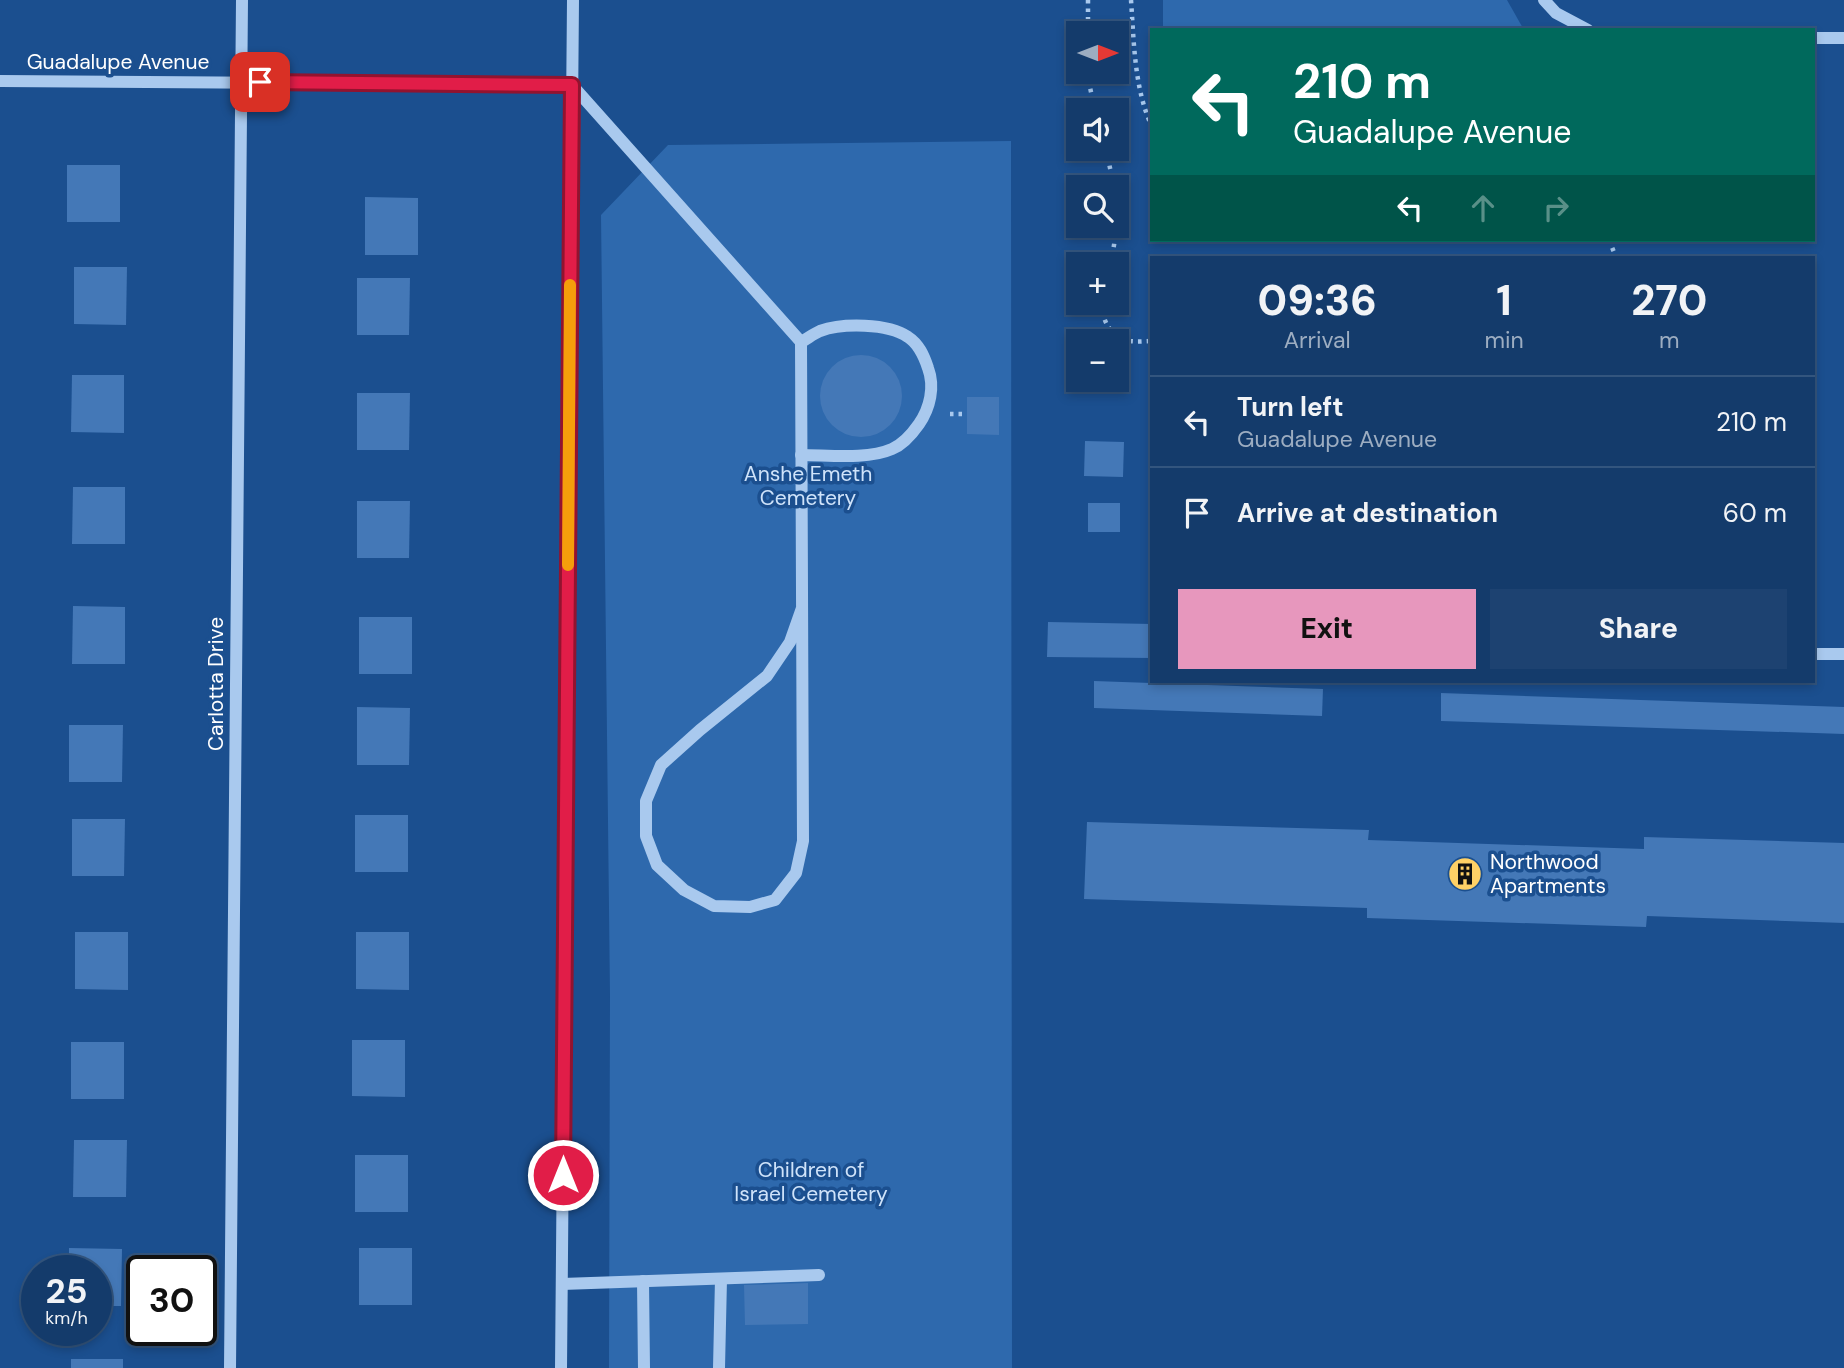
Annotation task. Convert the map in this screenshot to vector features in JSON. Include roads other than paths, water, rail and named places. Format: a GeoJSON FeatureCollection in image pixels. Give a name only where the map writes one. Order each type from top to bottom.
{"type":"FeatureCollection","features":[{"type":"Feature","properties":{"kind":"street","name":"Carlotta Drive"},"geometry":{"type":"LineString","coordinates":[[230,1368],[242,0]]}},
{"type":"Feature","properties":{"kind":"street"},"geometry":{"type":"LineString","coordinates":[[561,1368],[573,0]]}},
{"type":"Feature","properties":{"kind":"street"},"geometry":{"type":"LineString","coordinates":[[1544,0],[1556,13],[1584,28]]}},
{"type":"Feature","properties":{"kind":"street"},"geometry":{"type":"LineString","coordinates":[[1815,38],[1844,38]]}},
{"type":"Feature","properties":{"kind":"street","name":"Guadalupe Avenue"},"geometry":{"type":"LineString","coordinates":[[0,81],[572,85]]}},
{"type":"Feature","properties":{"kind":"street"},"geometry":{"type":"LineString","coordinates":[[572,85],[802,342],[803,841],[796,873],[775,900],[750,907],[714,906],[684,890],[657,865],[646,836],[646,801],[661,765],[767,676],[790,642],[802,608]]}},
{"type":"Feature","properties":{"kind":"street"},"geometry":{"type":"LineString","coordinates":[[802,342],[818,332],[836,327],[862,325],[886,328],[908,337],[923,352],[931,376],[931,397],[925,416],[910,437],[892,449],[866,455],[802,455]]}},
{"type":"Feature","properties":{"kind":"street"},"geometry":{"type":"LineString","coordinates":[[1815,654],[1844,654]]}},
{"type":"Feature","properties":{"kind":"street"},"geometry":{"type":"LineString","coordinates":[[562,1284],[819,1275]]}},
{"type":"Feature","properties":{"kind":"street"},"geometry":{"type":"LineString","coordinates":[[719,1368],[721,1279]]}},
{"type":"Feature","properties":{"kind":"street"},"geometry":{"type":"LineString","coordinates":[[643,1281],[645,1368]]}},
{"type":"Feature","properties":{"kind":"place","name":"Northwood Apartments"},"geometry":{"type":"Point","coordinates":[1465,874]}},
{"type":"Feature","properties":{"kind":"park label","name":"Anshe Emeth Cemetery"},"geometry":{"type":"Point","coordinates":[808,486]}},
{"type":"Feature","properties":{"kind":"park label","name":"Children of Israel Cemetery"},"geometry":{"type":"Point","coordinates":[811,1182]}}]}
